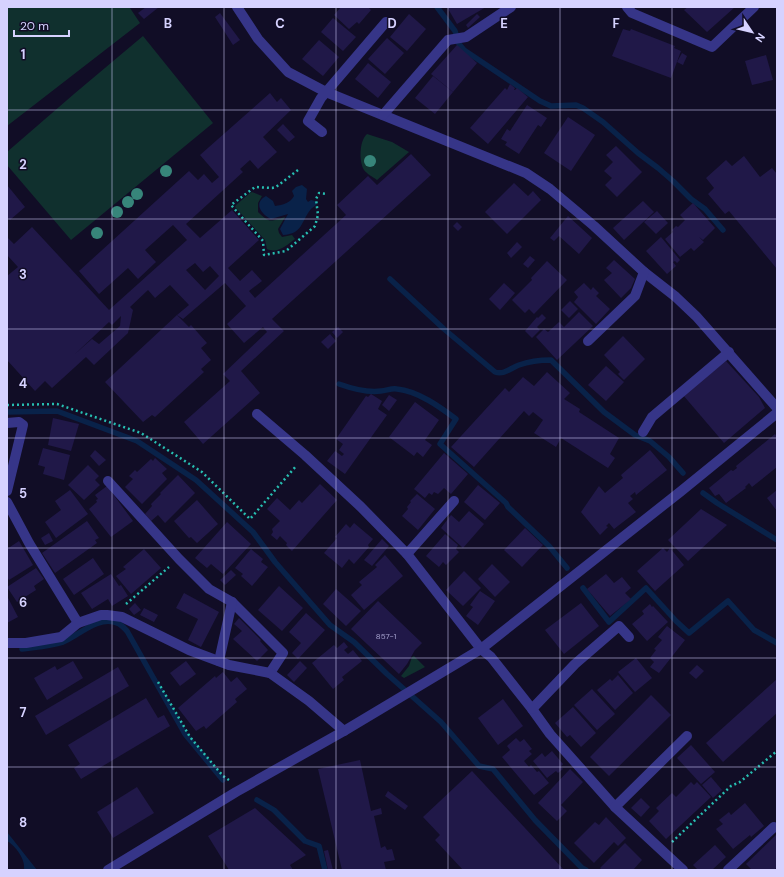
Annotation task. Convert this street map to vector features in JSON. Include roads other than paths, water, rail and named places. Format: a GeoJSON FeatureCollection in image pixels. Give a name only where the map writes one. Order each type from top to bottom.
{"type":"FeatureCollection","features":[{"type":"Feature","properties":{"kind":"street"},"geometry":{"type":"LineString","coordinates":[[237,7],[258,40],[288,72],[326,92],[526,174],[550,189],[594,226],[644,272],[676,297],[696,316],[777,408]]}},
{"type":"Feature","properties":{"kind":"street"},"geometry":{"type":"LineString","coordinates":[[383,115],[448,40],[466,37],[511,7]]}},
{"type":"Feature","properties":{"kind":"street"},"geometry":{"type":"LineString","coordinates":[[627,7],[632,13],[712,47],[754,7]]}},
{"type":"Feature","properties":{"kind":"street"},"geometry":{"type":"LineString","coordinates":[[322,132],[308,120],[321,98],[386,22]]}},
{"type":"Feature","properties":{"kind":"street"},"geometry":{"type":"LineString","coordinates":[[588,341],[636,296],[644,272]]}},
{"type":"Feature","properties":{"kind":"street"},"geometry":{"type":"LineString","coordinates":[[643,432],[652,417],[728,352]]}},
{"type":"Feature","properties":{"kind":"street"},"geometry":{"type":"LineString","coordinates":[[108,870],[236,792],[344,731],[481,649],[680,492],[777,413]]}},
{"type":"Feature","properties":{"kind":"street"},"geometry":{"type":"LineString","coordinates":[[257,414],[361,506],[407,554],[481,649],[491,658],[532,709],[550,734],[615,807],[683,870]]}},
{"type":"Feature","properties":{"kind":"street"},"geometry":{"type":"LineString","coordinates":[[7,423],[19,422],[23,425],[7,491]]}},
{"type":"Feature","properties":{"kind":"street"},"geometry":{"type":"LineString","coordinates":[[108,481],[179,559],[209,589],[232,602],[283,653],[270,674]]}},
{"type":"Feature","properties":{"kind":"street"},"geometry":{"type":"LineString","coordinates":[[407,554],[454,501]]}},
{"type":"Feature","properties":{"kind":"street"},"geometry":{"type":"LineString","coordinates":[[7,502],[78,623]]}},
{"type":"Feature","properties":{"kind":"street"},"geometry":{"type":"LineString","coordinates":[[219,661],[232,602]]}},
{"type":"Feature","properties":{"kind":"street"},"geometry":{"type":"LineString","coordinates":[[7,642],[26,643],[61,637],[78,623],[100,615],[122,617],[190,650],[229,665],[270,674],[309,701],[344,731]]}},
{"type":"Feature","properties":{"kind":"street"},"geometry":{"type":"LineString","coordinates":[[532,709],[575,664],[619,626],[629,637]]}},
{"type":"Feature","properties":{"kind":"street"},"geometry":{"type":"LineString","coordinates":[[615,807],[687,736]]}},
{"type":"Feature","properties":{"kind":"street"},"geometry":{"type":"LineString","coordinates":[[728,870],[774,827]]}},
{"type":"Feature","properties":{"kind":"water"},"geometry":{"type":"Polygon","coordinates":[[[302,185],[307,189],[306,199],[308,202],[311,200],[318,202],[311,209],[298,229],[290,234],[283,235],[280,229],[288,214],[271,219],[264,214],[260,208],[260,202],[266,196],[273,201],[275,206],[286,203],[294,196],[292,191],[296,187],[302,185]]]}},
{"type":"Feature","properties":{"kind":"water"},"geometry":{"type":"Polygon","coordinates":[[[7,832],[37,870],[24,870],[20,854],[14,846],[7,841],[7,832]]]}},
{"type":"Feature","properties":{"kind":"waterway"},"geometry":{"type":"LineString","coordinates":[[437,7],[455,31],[459,44],[464,50],[540,101],[551,106],[576,105],[583,108],[603,122],[673,181],[691,199],[705,209],[723,230]]}},
{"type":"Feature","properties":{"kind":"waterway"},"geometry":{"type":"LineString","coordinates":[[390,279],[444,329],[495,372],[501,373],[519,365],[551,360],[604,412],[635,435],[650,441],[669,457],[683,473]]}},
{"type":"Feature","properties":{"kind":"waterway"},"geometry":{"type":"LineString","coordinates":[[339,384],[365,391],[383,391],[391,389],[405,390],[421,396],[456,419],[440,444],[506,503],[508,507],[549,546],[567,568]]}},
{"type":"Feature","properties":{"kind":"waterway"},"geometry":{"type":"LineString","coordinates":[[7,412],[57,411],[137,441],[196,480],[253,532],[275,562],[330,625],[354,642],[387,674],[441,722],[479,766],[493,769],[535,820],[582,868],[586,870]]}},
{"type":"Feature","properties":{"kind":"waterway"},"geometry":{"type":"LineString","coordinates":[[703,493],[777,540]]}},
{"type":"Feature","properties":{"kind":"waterway"},"geometry":{"type":"LineString","coordinates":[[583,588],[609,622],[646,588],[689,633],[728,601],[754,630],[777,643]]}},
{"type":"Feature","properties":{"kind":"waterway"},"geometry":{"type":"LineString","coordinates":[[22,649],[63,642],[89,627],[103,622],[110,621],[120,624],[127,631],[185,734],[223,780]]}},
{"type":"Feature","properties":{"kind":"waterway"},"geometry":{"type":"LineString","coordinates":[[257,800],[274,810],[305,841],[319,846],[325,870]]}}]}
